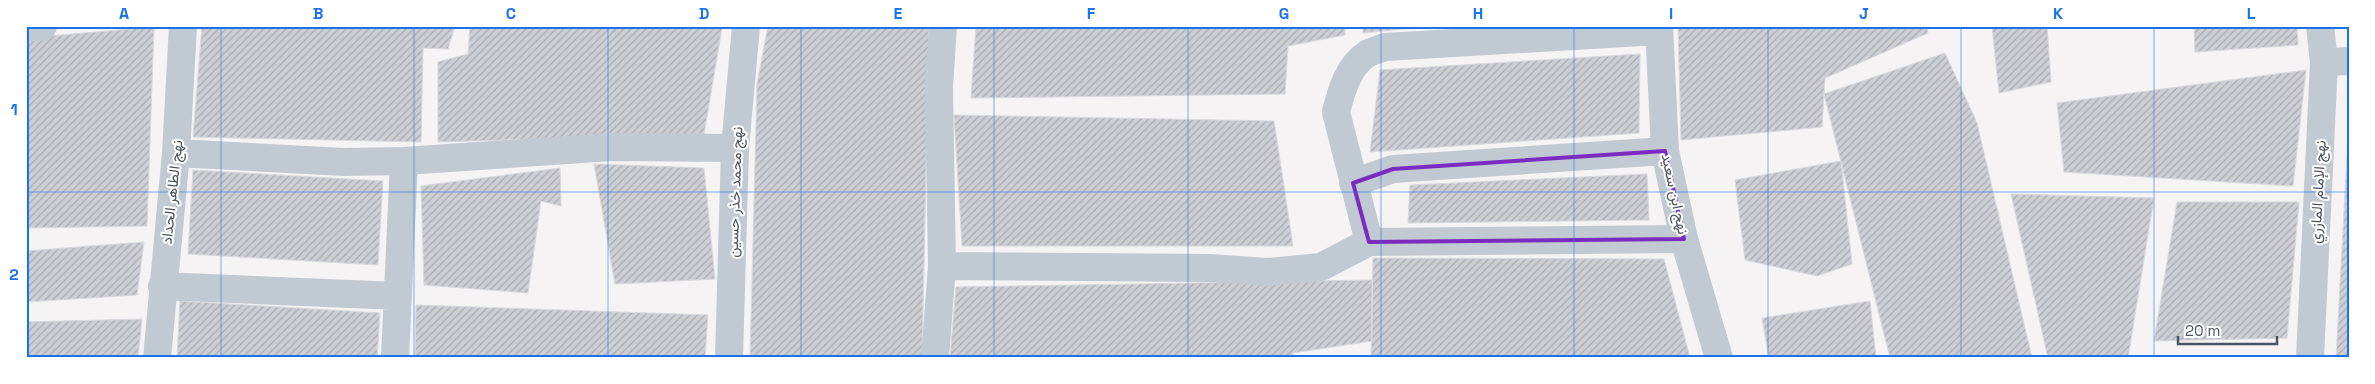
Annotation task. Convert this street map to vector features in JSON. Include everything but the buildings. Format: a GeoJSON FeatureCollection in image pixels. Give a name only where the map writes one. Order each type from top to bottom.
{"type":"FeatureCollection","features":[{"type":"Feature","properties":{"kind":"street"},"geometry":{"type":"LineString","coordinates":[[26,28],[42,26]]}},
{"type":"Feature","properties":{"kind":"street","name":"نهج الطاهر الحداد"},"geometry":{"type":"LineString","coordinates":[[157,358],[162,286],[176,153],[183,26]]}},
{"type":"Feature","properties":{"kind":"street","name":"نهج محمد خذر حسين"},"geometry":{"type":"LineString","coordinates":[[730,358],[735,148],[746,26]]}},
{"type":"Feature","properties":{"kind":"street"},"geometry":{"type":"LineString","coordinates":[[935,358],[942,266],[938,86],[943,26]]}},
{"type":"Feature","properties":{"kind":"street","name":"نهج الإمام المازري"},"geometry":{"type":"LineString","coordinates":[[2310,358],[2336,61],[2320,26]]}},
{"type":"Feature","properties":{"kind":"street"},"geometry":{"type":"LineString","coordinates":[[1369,242],[1336,112],[1341,92],[1351,71],[1366,55],[1386,47],[1659,29]]}},
{"type":"Feature","properties":{"kind":"street","name":"نهج ابن سعيد"},"geometry":{"type":"LineString","coordinates":[[1659,29],[1665,151],[1684,239],[1719,358]]}},
{"type":"Feature","properties":{"kind":"street"},"geometry":{"type":"LineString","coordinates":[[176,153],[335,162],[404,162],[612,147],[735,148]]}},
{"type":"Feature","properties":{"kind":"street"},"geometry":{"type":"LineString","coordinates":[[1353,183],[1394,168],[1665,151]]}},
{"type":"Feature","properties":{"kind":"street"},"geometry":{"type":"LineString","coordinates":[[395,358],[404,162]]}},
{"type":"Feature","properties":{"kind":"street"},"geometry":{"type":"LineString","coordinates":[[942,266],[1210,268],[1266,272],[1321,267],[1369,242],[1684,239]]}},
{"type":"Feature","properties":{"kind":"street"},"geometry":{"type":"LineString","coordinates":[[162,286],[398,296]]}},
{"type":"Feature","properties":{"kind":"highlighted area"},"geometry":{"type":"Polygon","coordinates":[[[1665,151],[1684,239],[1369,242],[1353,183],[1393,169],[1665,151]]]}}]}
